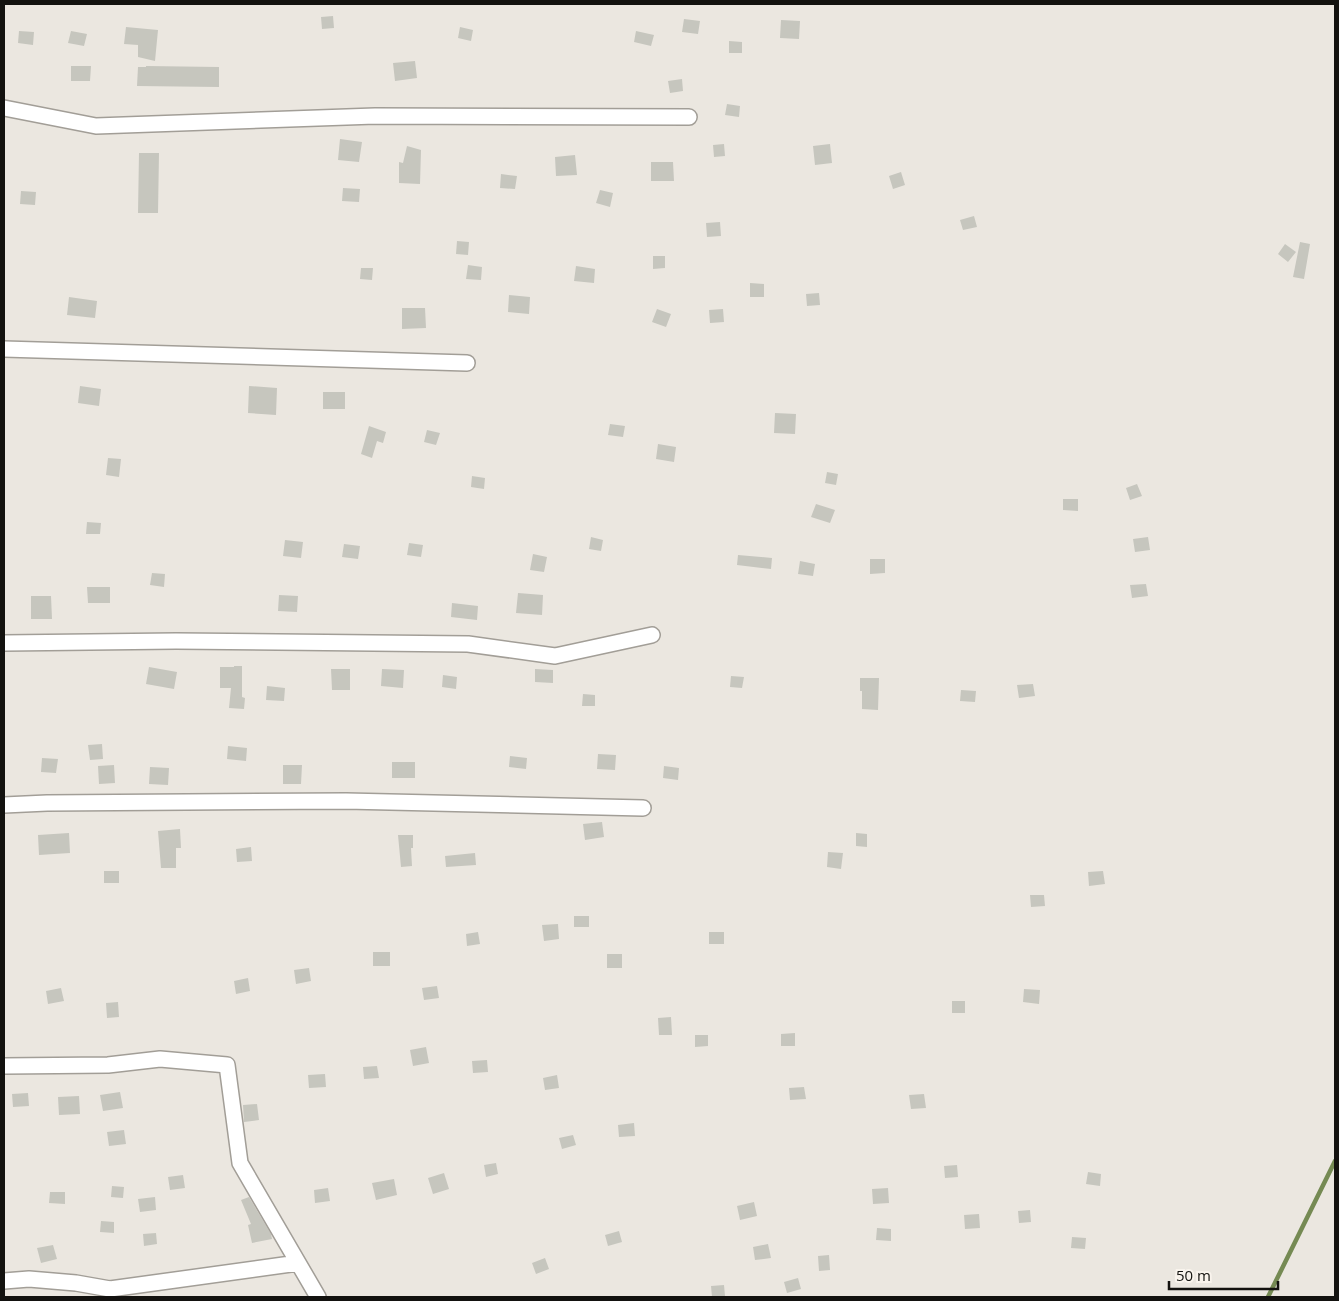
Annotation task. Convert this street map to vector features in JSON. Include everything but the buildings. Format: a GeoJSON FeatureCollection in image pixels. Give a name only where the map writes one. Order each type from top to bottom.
{"type":"FeatureCollection","features":[{"type":"Feature","properties":{"kind":"street"},"geometry":{"type":"LineString","coordinates":[[4,108],[96,126],[375,116],[689,117]]}},
{"type":"Feature","properties":{"kind":"street"},"geometry":{"type":"LineString","coordinates":[[4,349],[467,363]]}},
{"type":"Feature","properties":{"kind":"street"},"geometry":{"type":"LineString","coordinates":[[4,643],[176,641],[468,644],[555,656],[652,635]]}},
{"type":"Feature","properties":{"kind":"street"},"geometry":{"type":"LineString","coordinates":[[4,805],[346,800],[643,808]]}},
{"type":"Feature","properties":{"kind":"street"},"geometry":{"type":"LineString","coordinates":[[4,1066],[108,1065],[160,1059],[227,1065],[240,1163],[318,1297]]}},
{"type":"Feature","properties":{"kind":"street"},"geometry":{"type":"LineString","coordinates":[[4,1281],[30,1279],[76,1283],[110,1289],[298,1263]]}},
{"type":"Feature","properties":{"kind":"waterway"},"geometry":{"type":"LineString","coordinates":[[1268,1297],[1335,1161]]}}]}
